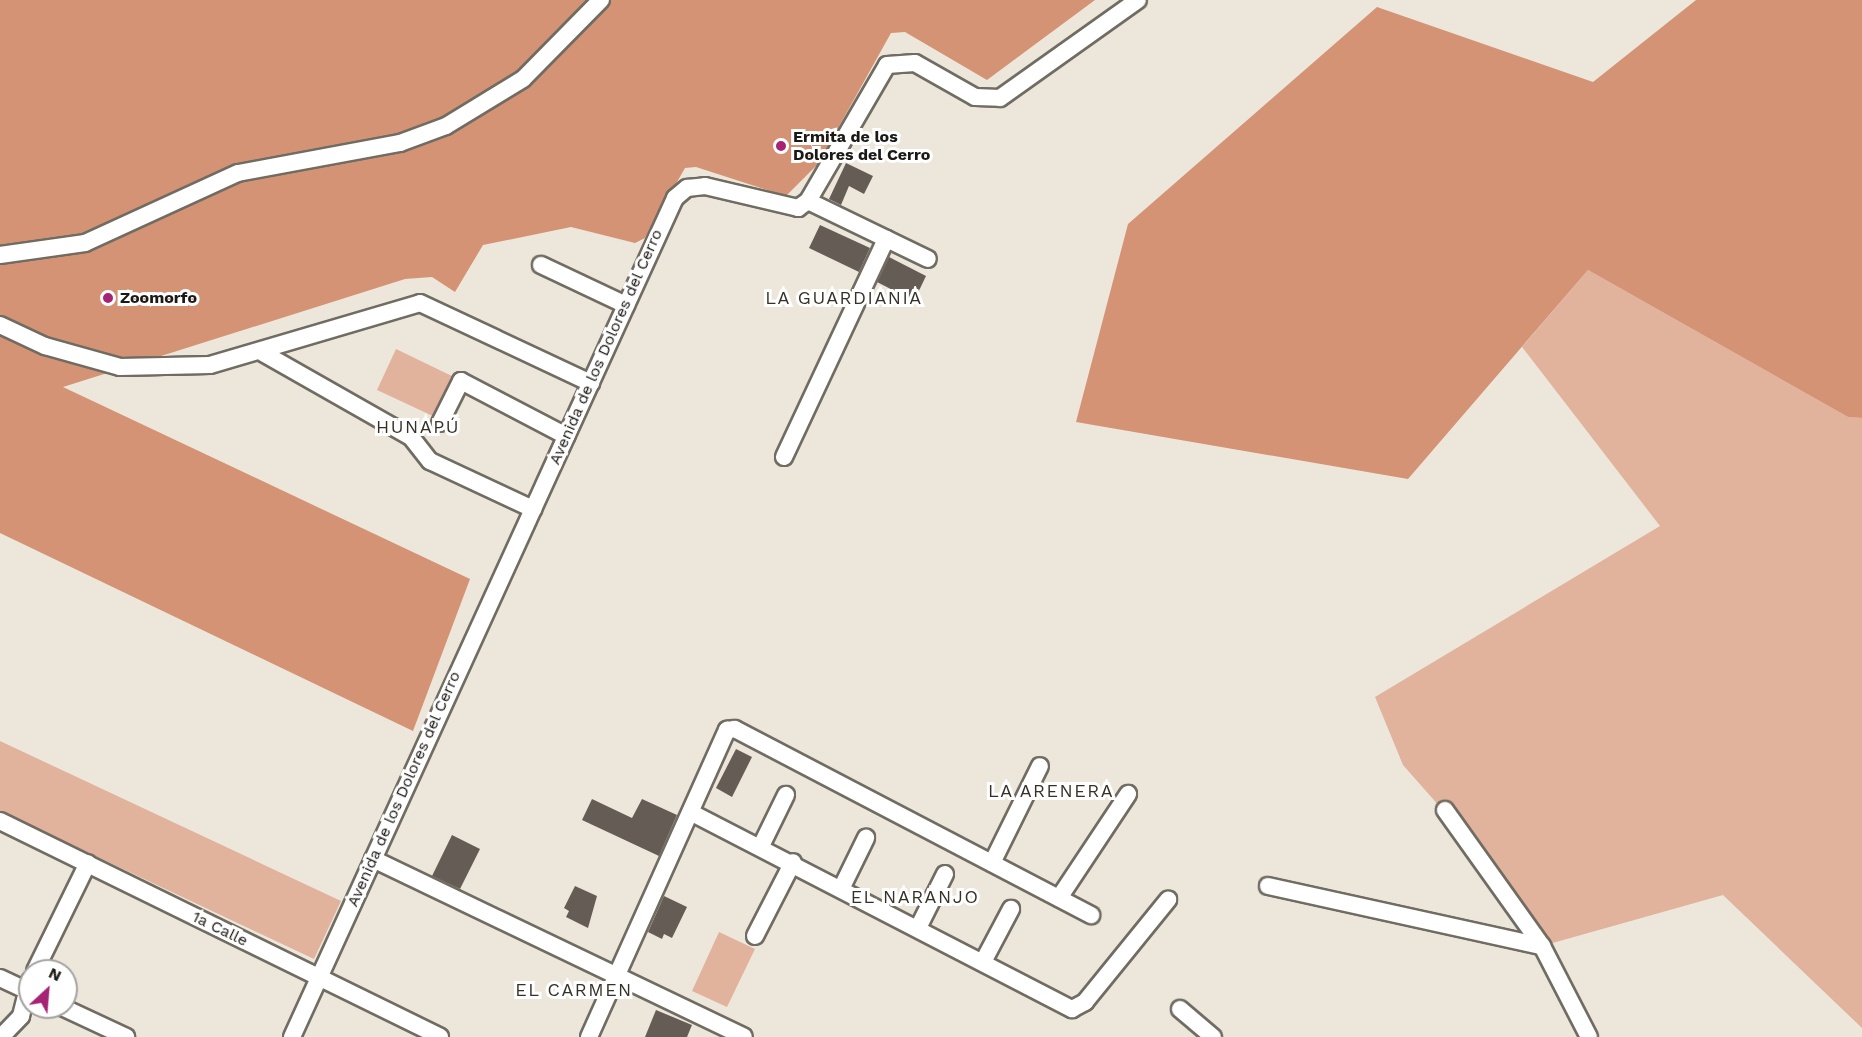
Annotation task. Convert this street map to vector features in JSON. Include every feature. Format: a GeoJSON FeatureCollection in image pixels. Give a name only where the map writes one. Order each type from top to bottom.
{"type":"FeatureCollection","features":[{"type":"Feature","properties":{"kind":"street"},"geometry":{"type":"LineString","coordinates":[[0,255],[85,243],[238,173],[400,143],[446,126],[523,79],[601,0]]}},
{"type":"Feature","properties":{"kind":"street"},"geometry":{"type":"LineString","coordinates":[[928,259],[808,201],[887,65],[915,63],[975,97],[1000,98],[1138,0]]}},
{"type":"Feature","properties":{"kind":"street","name":"Avenida de los Dolores del Cerro"},"geometry":{"type":"LineString","coordinates":[[292,1037],[671,204],[687,188],[705,186],[790,209],[808,201]]}},
{"type":"Feature","properties":{"kind":"street"},"geometry":{"type":"LineString","coordinates":[[784,457],[886,239]]}},
{"type":"Feature","properties":{"kind":"street"},"geometry":{"type":"LineString","coordinates":[[541,265],[626,305]]}},
{"type":"Feature","properties":{"kind":"street"},"geometry":{"type":"LineString","coordinates":[[0,325],[45,346],[120,367],[210,365],[263,353],[420,303],[591,384]]}},
{"type":"Feature","properties":{"kind":"street"},"geometry":{"type":"LineString","coordinates":[[263,353],[411,437],[430,461],[532,509]]}},
{"type":"Feature","properties":{"kind":"street"},"geometry":{"type":"LineString","coordinates":[[440,423],[461,381],[566,436]]}},
{"type":"Feature","properties":{"kind":"street"},"geometry":{"type":"LineString","coordinates":[[589,1037],[692,813],[723,736],[735,729],[1091,915]]}},
{"type":"Feature","properties":{"kind":"street"},"geometry":{"type":"LineString","coordinates":[[992,863],[1040,766]]}},
{"type":"Feature","properties":{"kind":"street"},"geometry":{"type":"LineString","coordinates":[[1059,898],[1128,794]]}},
{"type":"Feature","properties":{"kind":"street"},"geometry":{"type":"LineString","coordinates":[[761,846],[786,795]]}},
{"type":"Feature","properties":{"kind":"street"},"geometry":{"type":"LineString","coordinates":[[1445,810],[1542,946],[1589,1037]]}},
{"type":"Feature","properties":{"kind":"street"},"geometry":{"type":"LineString","coordinates":[[692,813],[919,926],[1072,1009],[1080,1007],[1168,900]]}},
{"type":"Feature","properties":{"kind":"street","name":"1a Calle"},"geometry":{"type":"LineString","coordinates":[[0,821],[440,1037]]}},
{"type":"Feature","properties":{"kind":"street"},"geometry":{"type":"LineString","coordinates":[[842,887],[866,838]]}},
{"type":"Feature","properties":{"kind":"street"},"geometry":{"type":"LineString","coordinates":[[373,859],[744,1037]]}},
{"type":"Feature","properties":{"kind":"street"},"geometry":{"type":"LineString","coordinates":[[754,936],[793,862]]}},
{"type":"Feature","properties":{"kind":"street"},"geometry":{"type":"LineString","coordinates":[[41,959],[88,863]]}},
{"type":"Feature","properties":{"kind":"street"},"geometry":{"type":"LineString","coordinates":[[919,926],[945,874]]}},
{"type":"Feature","properties":{"kind":"street"},"geometry":{"type":"LineString","coordinates":[[1268,886],[1542,946]]}},
{"type":"Feature","properties":{"kind":"street"},"geometry":{"type":"LineString","coordinates":[[984,960],[1011,909]]}},
{"type":"Feature","properties":{"kind":"street"},"geometry":{"type":"LineString","coordinates":[[0,978],[18,984]]}},
{"type":"Feature","properties":{"kind":"street"},"geometry":{"type":"LineString","coordinates":[[1180,1009],[1213,1037]]}},
{"type":"Feature","properties":{"kind":"street"},"geometry":{"type":"LineString","coordinates":[[78,1014],[126,1037]]}},
{"type":"Feature","properties":{"kind":"street"},"geometry":{"type":"LineString","coordinates":[[1,1037],[19,1019]]}},
{"type":"Feature","properties":{"kind":"shaded area"},"geometry":{"type":"Polygon","coordinates":[[[0,0],[1095,0],[987,80],[905,32],[891,33],[818,164],[786,196],[696,167],[685,168],[645,238],[635,243],[571,227],[483,245],[455,292],[432,277],[405,279],[63,387],[470,579],[413,731],[0,533],[0,0]]]}},
{"type":"Feature","properties":{"kind":"shaded area"},"geometry":{"type":"Polygon","coordinates":[[[1696,0],[1862,0],[1862,418],[1848,417],[1588,270],[1408,479],[1076,422],[1128,224],[1377,7],[1593,82],[1696,0]]]}},
{"type":"Feature","properties":{"kind":"shaded area"},"geometry":{"type":"Polygon","coordinates":[[[1588,270],[1848,417],[1862,418],[1862,1028],[1723,895],[1542,946],[1463,833],[1403,765],[1375,697],[1660,526],[1522,347],[1588,270]]]}},
{"type":"Feature","properties":{"kind":"shaded area"},"geometry":{"type":"Polygon","coordinates":[[[396,349],[456,378],[437,418],[377,390],[396,349]]]}},
{"type":"Feature","properties":{"kind":"shaded area"},"geometry":{"type":"Polygon","coordinates":[[[0,741],[341,901],[314,959],[0,811],[0,741]]]}},
{"type":"Feature","properties":{"kind":"shaded area"},"geometry":{"type":"Polygon","coordinates":[[[719,932],[755,949],[727,1007],[692,991],[719,932]]]}},
{"type":"Feature","properties":{"kind":"building"},"geometry":{"type":"Polygon","coordinates":[[[846,163],[873,176],[864,194],[849,186],[841,205],[829,199],[846,163]]]}},
{"type":"Feature","properties":{"kind":"building"},"geometry":{"type":"Polygon","coordinates":[[[820,225],[870,248],[859,272],[809,248],[820,225]]]}},
{"type":"Feature","properties":{"kind":"building"},"geometry":{"type":"Polygon","coordinates":[[[889,257],[926,276],[914,301],[877,282],[889,257]]]}},
{"type":"Feature","properties":{"kind":"building"},"geometry":{"type":"Polygon","coordinates":[[[736,749],[752,757],[732,797],[716,788],[736,749]]]}},
{"type":"Feature","properties":{"kind":"building"},"geometry":{"type":"Polygon","coordinates":[[[592,799],[632,818],[642,799],[677,815],[659,856],[582,820],[592,799]]]}},
{"type":"Feature","properties":{"kind":"building"},"geometry":{"type":"Polygon","coordinates":[[[452,835],[480,849],[460,889],[432,876],[452,835]]]}},
{"type":"Feature","properties":{"kind":"building"},"geometry":{"type":"Polygon","coordinates":[[[575,886],[597,896],[588,928],[566,917],[569,911],[564,908],[575,886]]]}},
{"type":"Feature","properties":{"kind":"building"},"geometry":{"type":"Polygon","coordinates":[[[664,896],[687,907],[672,938],[664,934],[662,939],[648,932],[664,896]]]}},
{"type":"Feature","properties":{"kind":"building"},"geometry":{"type":"Polygon","coordinates":[[[656,1010],[692,1025],[687,1037],[645,1037],[656,1010]]]}},
{"type":"Feature","properties":{"kind":"place","name":"Ermita de los Dolores del Cerro"},"geometry":{"type":"Point","coordinates":[781,146]}},
{"type":"Feature","properties":{"kind":"place","name":"Zoomorfo"},"geometry":{"type":"Point","coordinates":[108,298]}},
{"type":"Feature","properties":{"kind":"district","name":"LA GUARDIANIA"},"geometry":{"type":"Point","coordinates":[844,298]}},
{"type":"Feature","properties":{"kind":"district","name":"HUNAPÚ"},"geometry":{"type":"Point","coordinates":[418,427]}},
{"type":"Feature","properties":{"kind":"district","name":"LA ARENERA"},"geometry":{"type":"Point","coordinates":[1051,791]}},
{"type":"Feature","properties":{"kind":"district","name":"EL NARANJO"},"geometry":{"type":"Point","coordinates":[915,897]}},
{"type":"Feature","properties":{"kind":"district","name":"EL CARMEN"},"geometry":{"type":"Point","coordinates":[574,990]}}]}
